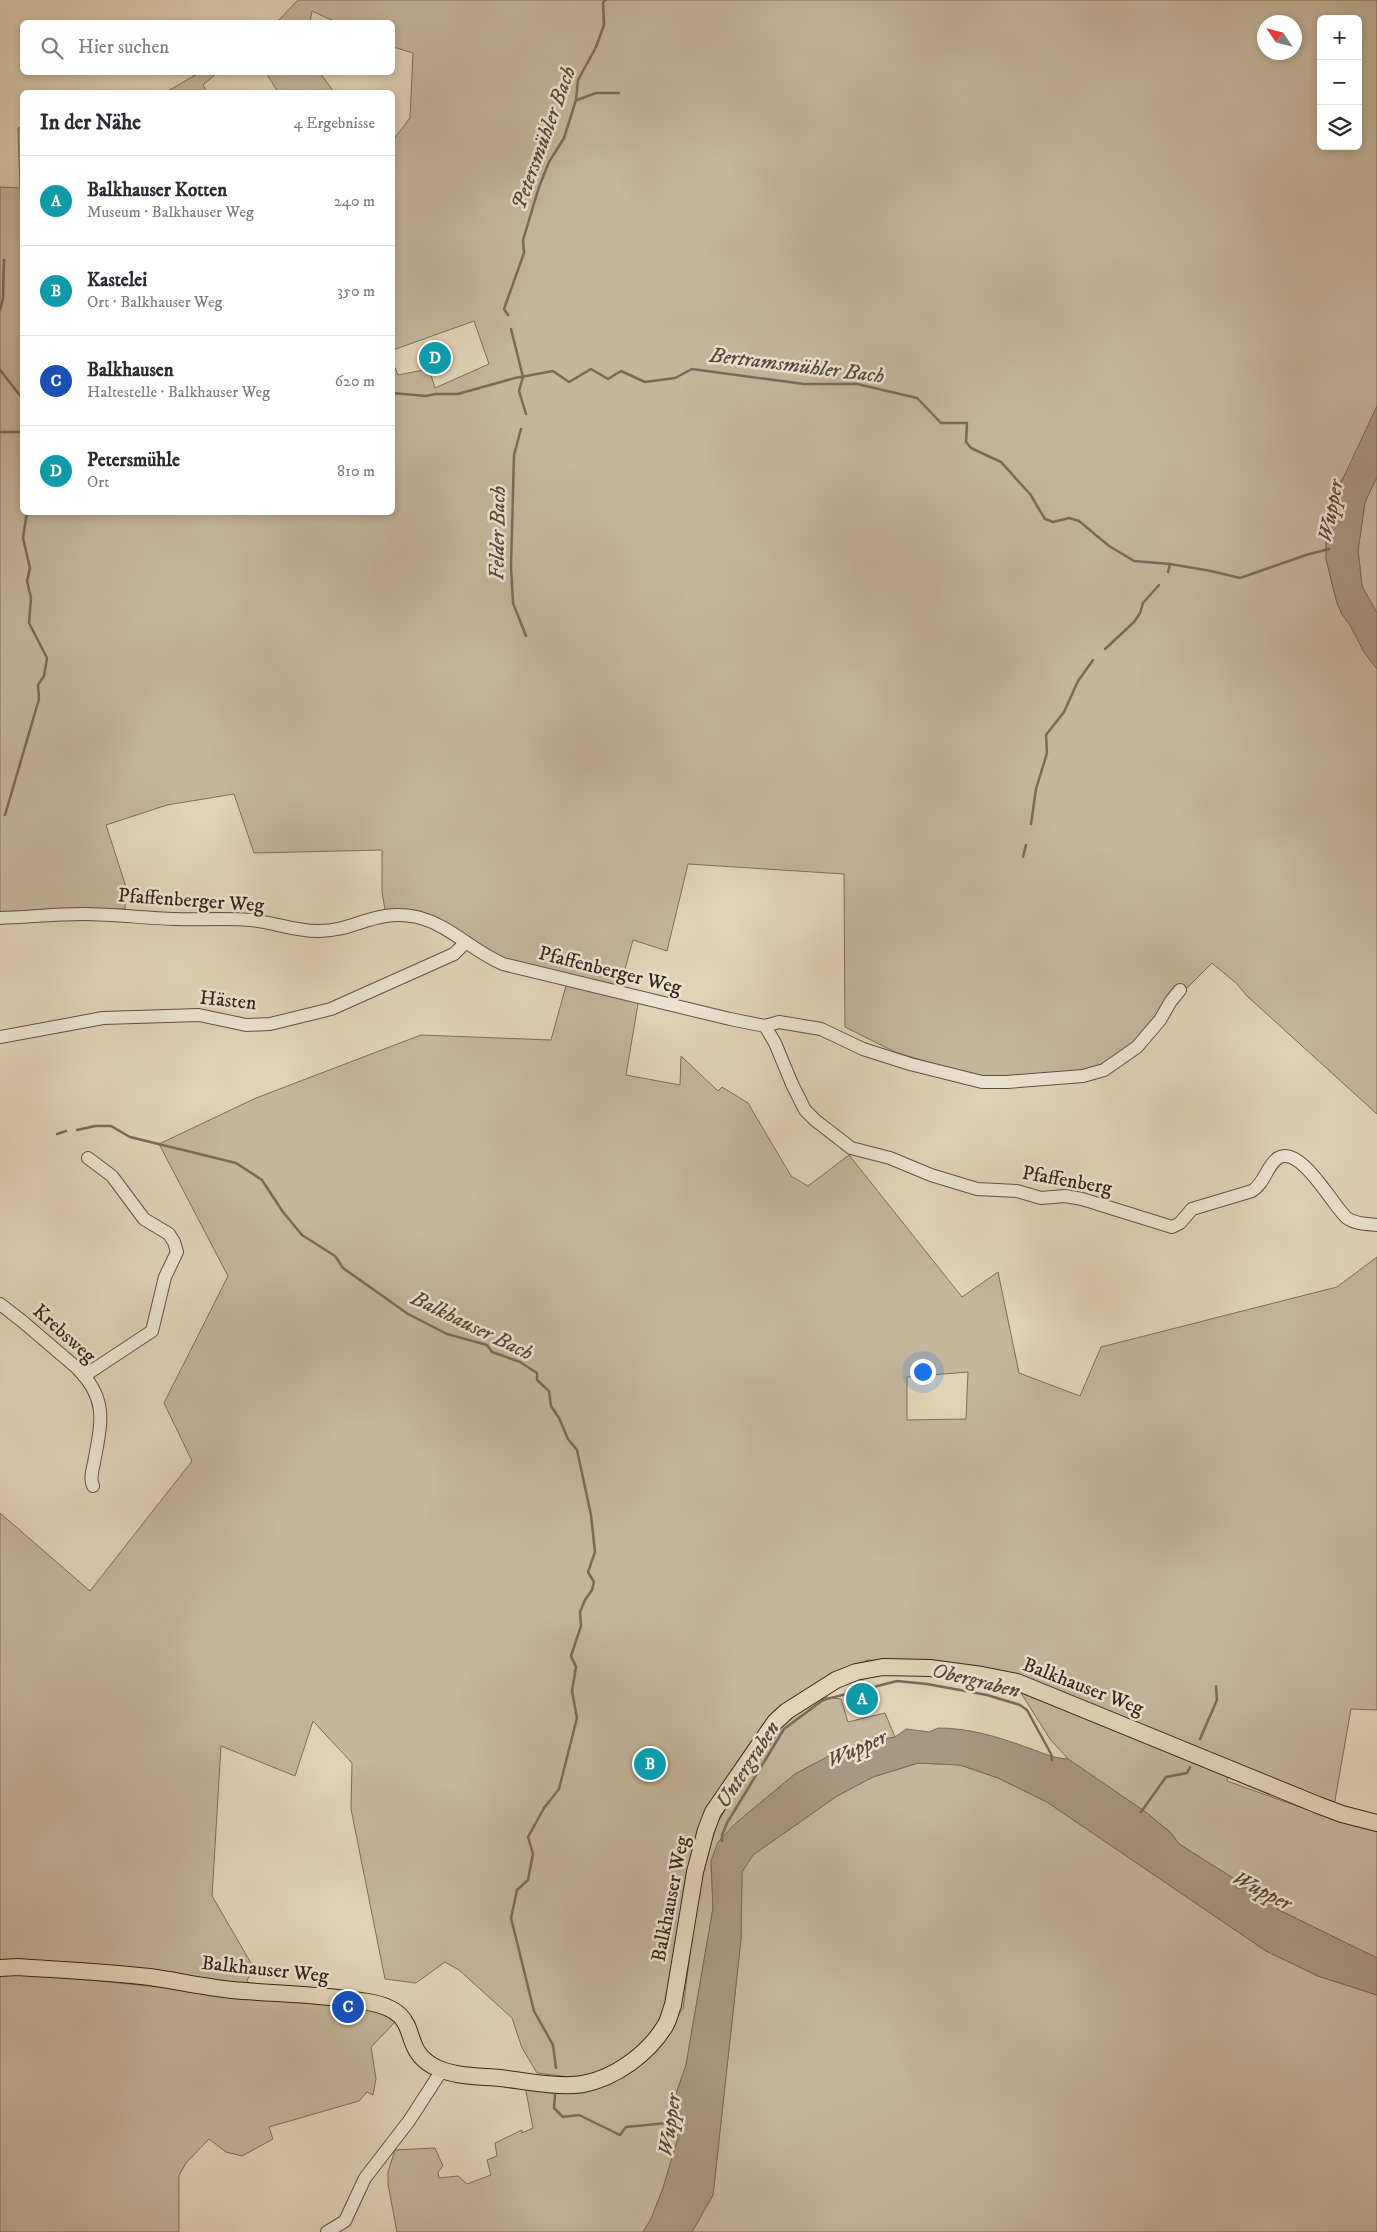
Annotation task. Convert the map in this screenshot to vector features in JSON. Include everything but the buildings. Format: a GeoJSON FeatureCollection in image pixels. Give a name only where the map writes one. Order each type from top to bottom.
{"type":"FeatureCollection","features":[{"type":"Feature","properties":{"kind":"main road","name":"Balkhauser Weg"},"geometry":{"type":"LineString","coordinates":[[0,1968],[18,1966],[150,1977],[230,1990],[369,2002],[400,2014],[408,2026],[417,2053],[427,2062],[442,2070],[541,2082],[583,2084],[612,2074],[641,2054],[666,2026],[673,2005],[695,1872],[702,1843],[713,1812],[758,1745],[781,1716],[836,1680],[867,1669],[883,1667],[930,1668],[1017,1682],[1318,1805],[1377,1823]]}},
{"type":"Feature","properties":{"kind":"street","name":"Pfaffenberger Weg"},"geometry":{"type":"LineString","coordinates":[[0,918],[83,914],[173,919],[232,919],[252,920],[298,930],[321,932],[339,929],[374,917],[406,915],[435,923],[485,956],[503,964],[730,1019],[765,1026],[779,1022],[821,1029],[875,1054],[982,1082],[1083,1076],[1104,1070],[1137,1047],[1160,1020],[1170,1001],[1180,990]]}},
{"type":"Feature","properties":{"kind":"street","name":"Hästen"},"geometry":{"type":"LineString","coordinates":[[0,1037],[103,1018],[199,1015],[246,1025],[270,1024],[331,1009],[450,956],[456,953],[465,942]]}},
{"type":"Feature","properties":{"kind":"street","name":"Pfaffenberg"},"geometry":{"type":"LineString","coordinates":[[765,1026],[775,1043],[802,1104],[815,1120],[851,1148],[890,1158],[931,1175],[977,1189],[1018,1191],[1041,1198],[1065,1196],[1082,1199],[1172,1227],[1180,1223],[1192,1208],[1252,1191],[1259,1187],[1277,1159],[1283,1156],[1290,1158],[1320,1182],[1348,1218],[1356,1222],[1377,1225]]}},
{"type":"Feature","properties":{"kind":"street"},"geometry":{"type":"LineString","coordinates":[[84,1376],[152,1331],[165,1277],[178,1252],[171,1237],[144,1219],[112,1176],[88,1158]]}},
{"type":"Feature","properties":{"kind":"street","name":"Krebsweg"},"geometry":{"type":"LineString","coordinates":[[0,1304],[84,1376],[96,1394],[101,1410],[92,1473],[93,1486]]}},
{"type":"Feature","properties":{"kind":"street"},"geometry":{"type":"LineString","coordinates":[[327,2232],[344,2220],[365,2178],[409,2121],[442,2070]]}},
{"type":"Feature","properties":{"kind":"shaded area"},"geometry":{"type":"Polygon","coordinates":[[[298,0],[1377,0],[1377,406],[1347,472],[1339,484],[1326,529],[1326,559],[1337,603],[1342,614],[1364,652],[1377,669],[1377,1114],[1212,963],[1182,993],[1175,985],[1157,1019],[1133,1047],[1101,1069],[983,1079],[895,1052],[845,1027],[844,874],[688,864],[667,951],[633,940],[620,987],[640,992],[626,1075],[680,1085],[681,1056],[718,1091],[722,1087],[748,1103],[791,1176],[808,1186],[849,1155],[962,1297],[998,1272],[1019,1373],[1080,1396],[1101,1347],[1337,1287],[1377,1257],[1377,1710],[1351,1709],[1334,1806],[968,1666],[868,1660],[822,1679],[774,1719],[708,1814],[669,1996],[659,2028],[632,2056],[585,2079],[537,2073],[522,2048],[512,2018],[459,1970],[445,1962],[416,1983],[385,1979],[351,1809],[352,1763],[313,1721],[295,1776],[221,1746],[212,1896],[255,1970],[247,1980],[251,1986],[0,1962],[0,1513],[90,1591],[192,1461],[164,1403],[228,1276],[159,1144],[256,1098],[421,1035],[551,1040],[569,975],[509,961],[450,927],[385,910],[382,892],[382,850],[254,853],[234,794],[167,805],[106,825],[126,887],[125,909],[61,909],[0,912],[0,187],[20,188],[20,515],[395,515],[395,368],[398,375],[429,369],[435,388],[489,364],[474,321],[395,349],[395,137],[410,118],[413,53],[395,48],[395,20],[332,20],[312,11],[310,20],[279,20],[298,0]],[[968,1372],[907,1377],[907,1420],[966,1419],[968,1372]]]}},
{"type":"Feature","properties":{"kind":"shaded area"},"geometry":{"type":"Polygon","coordinates":[[[196,75],[215,75],[203,85],[206,90],[169,90],[196,75]]]}},
{"type":"Feature","properties":{"kind":"shaded area"},"geometry":{"type":"Polygon","coordinates":[[[267,75],[321,75],[333,90],[277,90],[267,75]]]}},
{"type":"Feature","properties":{"kind":"shaded area"},"geometry":{"type":"Polygon","coordinates":[[[18,128],[20,128],[20,188],[18,128]]]}},
{"type":"Feature","properties":{"kind":"shaded area"},"geometry":{"type":"Polygon","coordinates":[[[1377,477],[1377,613],[1362,586],[1358,550],[1365,502],[1377,477]]]}},
{"type":"Feature","properties":{"kind":"shaded area"},"geometry":{"type":"Polygon","coordinates":[[[1021,1693],[1228,1774],[1227,1781],[1350,1825],[1377,1831],[1377,1958],[1277,1909],[1277,1902],[1248,1888],[1237,1888],[1233,1878],[1179,1844],[1171,1833],[1147,1813],[1068,1759],[1050,1739],[1021,1693]]]}},
{"type":"Feature","properties":{"kind":"shaded area"},"geometry":{"type":"Polygon","coordinates":[[[819,1696],[841,1699],[848,1722],[885,1713],[895,1737],[846,1747],[795,1774],[736,1823],[711,1861],[713,1908],[686,2065],[674,2100],[673,2121],[678,2138],[663,2188],[651,2219],[643,2232],[397,2232],[388,2184],[388,2172],[395,2150],[435,2148],[443,2166],[438,2172],[439,2178],[458,2176],[467,2184],[491,2175],[487,2160],[497,2156],[495,2143],[522,2130],[522,2133],[533,2128],[525,2086],[570,2090],[668,2032],[683,2008],[700,1876],[718,1822],[759,1751],[778,1727],[819,1696]]]}},
{"type":"Feature","properties":{"kind":"shaded area"},"geometry":{"type":"Polygon","coordinates":[[[918,1763],[960,1765],[998,1778],[1047,1802],[1266,1951],[1318,1976],[1377,1995],[1377,2232],[692,2232],[713,2195],[741,1939],[742,1872],[753,1855],[837,1796],[873,1777],[918,1763]]]}},
{"type":"Feature","properties":{"kind":"shaded area"},"geometry":{"type":"Polygon","coordinates":[[[0,1973],[19,1973],[379,2009],[396,2021],[371,2047],[376,2079],[373,2095],[367,2092],[359,2101],[269,2127],[273,2139],[242,2156],[226,2152],[209,2139],[186,2163],[179,2175],[179,2232],[0,2232],[0,1973]]]}},
{"type":"Feature","properties":{"kind":"water","name":"Wupper"},"geometry":{"type":"Polygon","coordinates":[[[1377,406],[1377,477],[1365,502],[1358,550],[1362,586],[1377,613],[1377,669],[1364,652],[1337,603],[1326,559],[1326,529],[1332,502],[1377,406]]]}},
{"type":"Feature","properties":{"kind":"water","name":"Wupper"},"geometry":{"type":"Polygon","coordinates":[[[938,1728],[960,1729],[981,1733],[1013,1742],[1050,1756],[1068,1759],[1147,1813],[1171,1833],[1179,1844],[1233,1878],[1237,1888],[1248,1888],[1277,1902],[1277,1909],[1377,1958],[1377,1995],[1318,1976],[1266,1951],[1047,1802],[998,1778],[960,1765],[918,1763],[873,1777],[837,1796],[753,1855],[742,1872],[741,1939],[713,2195],[692,2232],[643,2232],[651,2219],[663,2188],[678,2138],[673,2121],[674,2100],[686,2065],[713,1908],[711,1861],[718,1842],[736,1823],[795,1774],[846,1747],[895,1737],[906,1729],[929,1732],[938,1728]]]}},
{"type":"Feature","properties":{"kind":"waterway","name":"Petersmühler Bach"},"geometry":{"type":"LineString","coordinates":[[508,315],[504,309],[524,253],[523,240],[539,187],[549,162],[564,138],[576,100],[578,80],[596,47],[604,25],[603,3],[605,0]]}},
{"type":"Feature","properties":{"kind":"waterway"},"geometry":{"type":"LineString","coordinates":[[577,100],[596,93],[619,93]]}},
{"type":"Feature","properties":{"kind":"waterway"},"geometry":{"type":"LineString","coordinates":[[0,310],[3,299],[4,260]]}},
{"type":"Feature","properties":{"kind":"waterway","name":"Petersmühler Bach"},"geometry":{"type":"LineString","coordinates":[[511,329],[523,377],[519,391],[526,414]]}},
{"type":"Feature","properties":{"kind":"waterway","name":"Bertramsmühler Bach"},"geometry":{"type":"LineString","coordinates":[[395,393],[426,396],[458,394],[515,378],[553,371],[569,382],[591,369],[608,379],[621,371],[645,382],[675,378],[692,369],[804,384],[857,384],[917,398],[941,423],[967,423],[966,442],[971,448],[1001,462],[1030,494],[1045,519],[1053,522],[1069,518],[1079,521],[1109,546],[1134,561],[1170,564],[1240,578],[1329,549]]}},
{"type":"Feature","properties":{"kind":"waterway"},"geometry":{"type":"LineString","coordinates":[[0,370],[20,395]]}},
{"type":"Feature","properties":{"kind":"waterway","name":"Felder Bach"},"geometry":{"type":"LineString","coordinates":[[521,429],[514,455],[511,567],[513,603],[526,636]]}},
{"type":"Feature","properties":{"kind":"waterway","name":"Bertramsmühler Bach"},"geometry":{"type":"LineString","coordinates":[[0,432],[20,432]]}},
{"type":"Feature","properties":{"kind":"waterway"},"geometry":{"type":"LineString","coordinates":[[5,815],[39,699],[38,685],[44,676],[47,658],[29,623],[31,598],[27,581],[30,568],[23,538],[27,515]]}},
{"type":"Feature","properties":{"kind":"waterway"},"geometry":{"type":"LineString","coordinates":[[1168,572],[1170,564]]}},
{"type":"Feature","properties":{"kind":"waterway"},"geometry":{"type":"LineString","coordinates":[[1105,649],[1134,622],[1140,613],[1143,603],[1159,585]]}},
{"type":"Feature","properties":{"kind":"waterway"},"geometry":{"type":"LineString","coordinates":[[1031,824],[1036,789],[1047,753],[1046,735],[1064,712],[1078,681],[1093,660]]}},
{"type":"Feature","properties":{"kind":"waterway"},"geometry":{"type":"LineString","coordinates":[[1023,857],[1026,845]]}},
{"type":"Feature","properties":{"kind":"waterway","name":"Balkhauser Bach"},"geometry":{"type":"LineString","coordinates":[[77,1130],[95,1126],[111,1126],[130,1137],[236,1163],[262,1180],[283,1212],[302,1235],[335,1256],[343,1268],[408,1314],[447,1334],[487,1345],[492,1352],[520,1362],[537,1373],[537,1380],[549,1391],[551,1406],[559,1418],[568,1439],[577,1450],[591,1515],[595,1552],[588,1572],[594,1582],[592,1590],[580,1612],[581,1626],[571,1656],[576,1667],[572,1691],[577,1718],[559,1789],[544,1808],[528,1837],[533,1854],[528,1880],[517,1890],[511,1918],[534,2011],[553,2045],[556,2068]]}},
{"type":"Feature","properties":{"kind":"waterway","name":"Balkhauser Bach"},"geometry":{"type":"LineString","coordinates":[[57,1134],[66,1131]]}},
{"type":"Feature","properties":{"kind":"waterway","name":"Obergraben"},"geometry":{"type":"LineString","coordinates":[[722,1841],[722,1835],[727,1823],[784,1729],[823,1700],[897,1681],[927,1684],[987,1695],[1020,1705],[1027,1710],[1051,1754],[1052,1760]]}},
{"type":"Feature","properties":{"kind":"waterway"},"geometry":{"type":"LineString","coordinates":[[1200,1739],[1217,1700],[1216,1686]]}},
{"type":"Feature","properties":{"kind":"waterway"},"geometry":{"type":"LineString","coordinates":[[1141,1812],[1166,1777],[1187,1773],[1190,1767]]}},
{"type":"Feature","properties":{"kind":"waterway","name":"Balkhauser Bach"},"geometry":{"type":"LineString","coordinates":[[555,2095],[554,2108],[563,2117],[579,2115],[620,2135],[626,2127],[677,2122]]}},
{"type":"Feature","properties":{"kind":"place","name":"Petersmühle"},"geometry":{"type":"Point","coordinates":[435,358]}},
{"type":"Feature","properties":{"kind":"place","name":"Balkhauser Kotten"},"geometry":{"type":"Point","coordinates":[862,1699]}},
{"type":"Feature","properties":{"kind":"place","name":"Kastelei"},"geometry":{"type":"Point","coordinates":[650,1764]}},
{"type":"Feature","properties":{"kind":"place","name":"Balkhausen"},"geometry":{"type":"Point","coordinates":[348,2007]}},
{"type":"Feature","properties":{"kind":"water label","name":"Untergraben"},"geometry":{"type":"Point","coordinates":[748,1765]}}]}
